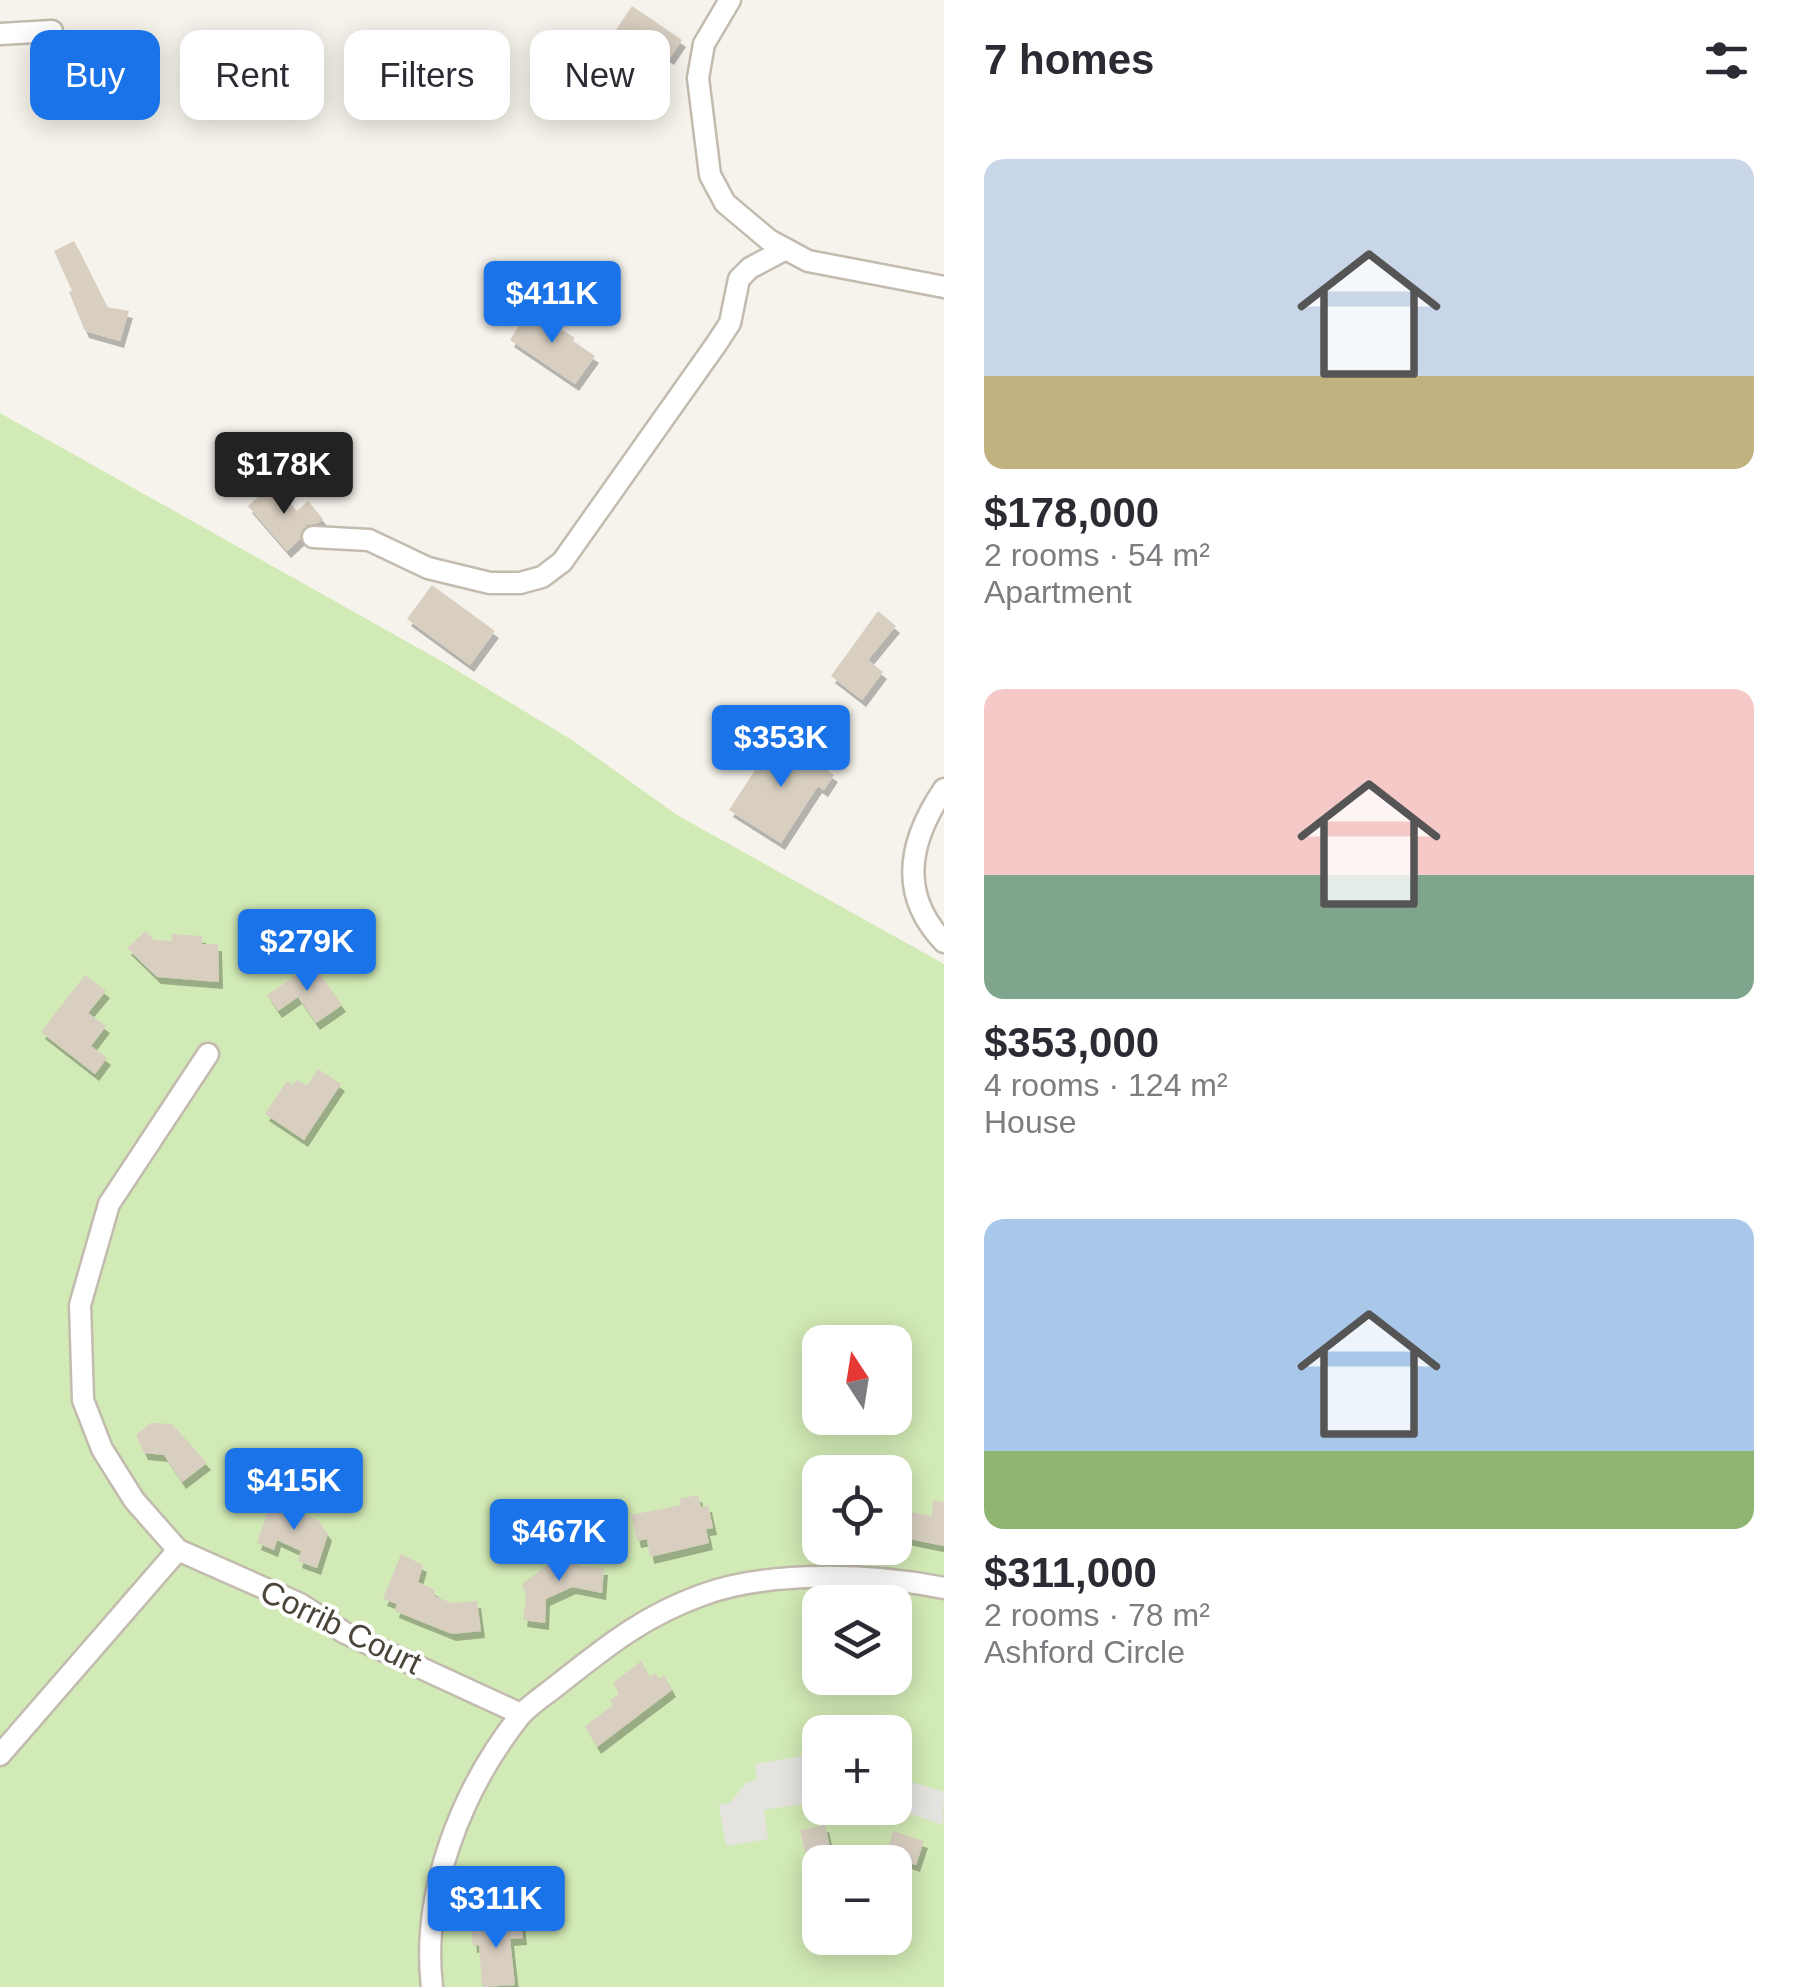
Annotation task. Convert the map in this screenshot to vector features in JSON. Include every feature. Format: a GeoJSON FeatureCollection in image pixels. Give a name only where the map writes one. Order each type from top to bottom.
{"type":"FeatureCollection","features":[{"type":"Feature","properties":{"kind":"street"},"geometry":{"type":"LineString","coordinates":[[730,0],[704,44],[698,78],[710,175],[725,203],[769,240],[808,261],[944,287]]}},
{"type":"Feature","properties":{"kind":"street"},"geometry":{"type":"LineString","coordinates":[[0,34],[30,33]]}},
{"type":"Feature","properties":{"kind":"street"},"geometry":{"type":"LineString","coordinates":[[313,537],[369,540],[428,568],[490,583],[520,583],[542,577],[562,562],[718,343],[730,324],[740,279],[750,268],[786,249]]}},
{"type":"Feature","properties":{"kind":"street"},"geometry":{"type":"LineString","coordinates":[[944,789],[923,821],[913,856],[920,904],[944,942]]}},
{"type":"Feature","properties":{"kind":"street","name":"Corrib Court"},"geometry":{"type":"LineString","coordinates":[[208,1054],[110,1204],[80,1305],[82,1400],[95,1432],[134,1500],[178,1550],[300,1604],[345,1634],[521,1714]]}},
{"type":"Feature","properties":{"kind":"street"},"geometry":{"type":"LineString","coordinates":[[0,1755],[178,1550]]}},
{"type":"Feature","properties":{"kind":"street"},"geometry":{"type":"LineString","coordinates":[[432,1987],[430,1967],[437,1889],[450,1842],[479,1782],[521,1714],[641,1621],[706,1593],[771,1581],[830,1577],[875,1578],[944,1588]]}},
{"type":"Feature","properties":{"kind":"green space"},"geometry":{"type":"Polygon","coordinates":[[[0,413],[443,662],[572,740],[677,815],[944,964],[944,1987],[0,1987],[0,413]]]}},
{"type":"Feature","properties":{"kind":"shaded area"},"geometry":{"type":"Polygon","coordinates":[[[802,1756],[802,1804],[764,1810],[768,1839],[726,1846],[719,1805],[730,1803],[746,1783],[757,1780],[755,1764],[802,1756]]]}},
{"type":"Feature","properties":{"kind":"shaded area"},"geometry":{"type":"Polygon","coordinates":[[[912,1782],[944,1792],[943,1825],[912,1814],[912,1782]]]}},
{"type":"Feature","properties":{"kind":"building"},"geometry":{"type":"Polygon","coordinates":[[[632,6],[667,30],[616,30],[632,6]]]}},
{"type":"Feature","properties":{"kind":"building"},"geometry":{"type":"Polygon","coordinates":[[[670,32],[682,40],[670,58],[670,32]]]}},
{"type":"Feature","properties":{"kind":"building"},"geometry":{"type":"Polygon","coordinates":[[[74,241],[107,307],[129,311],[120,341],[85,331],[54,251],[74,241]]]}},
{"type":"Feature","properties":{"kind":"building"},"geometry":{"type":"Polygon","coordinates":[[[529,309],[575,338],[573,341],[595,356],[575,384],[510,340],[529,309]]]}},
{"type":"Feature","properties":{"kind":"building"},"geometry":{"type":"Polygon","coordinates":[[[273,484],[297,511],[308,501],[323,519],[306,525],[300,539],[287,551],[248,506],[273,484]]]}},
{"type":"Feature","properties":{"kind":"building"},"geometry":{"type":"Polygon","coordinates":[[[432,585],[495,631],[470,665],[407,619],[432,585]]]}},
{"type":"Feature","properties":{"kind":"building"},"geometry":{"type":"Polygon","coordinates":[[[878,611],[896,626],[868,660],[883,672],[862,700],[831,676],[878,611]]]}},
{"type":"Feature","properties":{"kind":"building"},"geometry":{"type":"Polygon","coordinates":[[[786,741],[797,748],[801,742],[823,758],[819,765],[834,775],[824,790],[818,786],[781,843],[729,810],[759,764],[766,769],[786,741]]]}},
{"type":"Feature","properties":{"kind":"building"},"geometry":{"type":"Polygon","coordinates":[[[146,931],[154,940],[172,941],[171,934],[202,936],[202,944],[218,944],[219,982],[157,977],[127,948],[146,931]]]}},
{"type":"Feature","properties":{"kind":"building"},"geometry":{"type":"Polygon","coordinates":[[[313,964],[342,1005],[316,1023],[298,997],[278,1011],[267,995],[313,964]]]}},
{"type":"Feature","properties":{"kind":"building"},"geometry":{"type":"Polygon","coordinates":[[[85,975],[106,991],[88,1013],[106,1026],[91,1046],[107,1058],[95,1074],[41,1032],[85,975]]]}},
{"type":"Feature","properties":{"kind":"building"},"geometry":{"type":"Polygon","coordinates":[[[318,1069],[341,1084],[304,1140],[265,1114],[287,1081],[293,1085],[297,1080],[307,1086],[318,1069]]]}},
{"type":"Feature","properties":{"kind":"building"},"geometry":{"type":"Polygon","coordinates":[[[150,1423],[172,1424],[207,1463],[182,1482],[164,1455],[144,1453],[136,1435],[150,1423]]]}},
{"type":"Feature","properties":{"kind":"building"},"geometry":{"type":"Polygon","coordinates":[[[698,1495],[701,1507],[708,1505],[713,1528],[706,1529],[709,1543],[650,1557],[647,1539],[637,1541],[631,1515],[681,1505],[679,1499],[698,1495]]]}},
{"type":"Feature","properties":{"kind":"building"},"geometry":{"type":"Polygon","coordinates":[[[933,1500],[944,1502],[944,1546],[912,1539],[912,1512],[932,1516],[933,1500]]]}},
{"type":"Feature","properties":{"kind":"building"},"geometry":{"type":"Polygon","coordinates":[[[271,1501],[318,1520],[328,1534],[317,1568],[298,1561],[301,1551],[277,1540],[274,1550],[257,1543],[271,1501]]]}},
{"type":"Feature","properties":{"kind":"building"},"geometry":{"type":"Polygon","coordinates":[[[571,1548],[580,1566],[604,1568],[602,1593],[572,1587],[546,1599],[545,1623],[523,1620],[526,1597],[522,1584],[571,1548]]]}},
{"type":"Feature","properties":{"kind":"building"},"geometry":{"type":"Polygon","coordinates":[[[401,1554],[423,1565],[418,1582],[435,1590],[434,1596],[452,1603],[477,1601],[481,1631],[452,1634],[395,1611],[397,1604],[383,1599],[401,1554]]]}},
{"type":"Feature","properties":{"kind":"building"},"geometry":{"type":"Polygon","coordinates":[[[641,1661],[650,1677],[655,1673],[659,1679],[664,1675],[672,1690],[597,1747],[585,1726],[613,1705],[610,1700],[619,1694],[613,1683],[641,1661]]]}},
{"type":"Feature","properties":{"kind":"building"},"geometry":{"type":"Polygon","coordinates":[[[825,1825],[830,1845],[803,1845],[800,1830],[825,1825]]]}},
{"type":"Feature","properties":{"kind":"building"},"geometry":{"type":"Polygon","coordinates":[[[893,1831],[924,1841],[916,1865],[912,1864],[912,1845],[889,1845],[893,1831]]]}},
{"type":"Feature","properties":{"kind":"building"},"geometry":{"type":"Polygon","coordinates":[[[521,1921],[523,1938],[510,1939],[515,1985],[482,1987],[479,1945],[473,1946],[471,1923],[521,1921]]]}}]}
